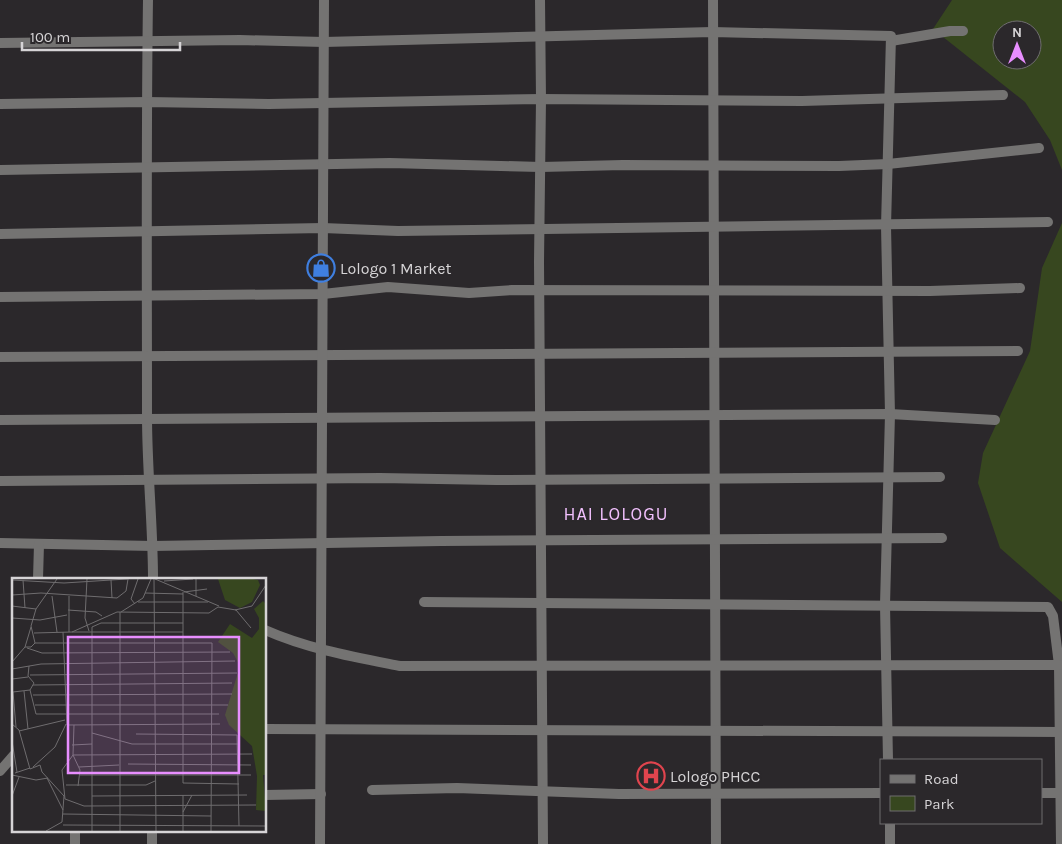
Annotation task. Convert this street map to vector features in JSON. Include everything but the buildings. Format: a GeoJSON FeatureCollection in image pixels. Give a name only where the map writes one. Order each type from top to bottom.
{"type":"FeatureCollection","features":[{"type":"Feature","properties":{"kind":"street"},"geometry":{"type":"LineString","coordinates":[[148,0],[145,165],[148,296],[147,418],[153,578]]}},
{"type":"Feature","properties":{"kind":"street"},"geometry":{"type":"LineString","coordinates":[[320,844],[324,0]]}},
{"type":"Feature","properties":{"kind":"street"},"geometry":{"type":"LineString","coordinates":[[540,0],[540,416],[544,844]]}},
{"type":"Feature","properties":{"kind":"street"},"geometry":{"type":"LineString","coordinates":[[713,0],[714,100],[712,166],[714,229],[716,844]]}},
{"type":"Feature","properties":{"kind":"street"},"geometry":{"type":"LineString","coordinates":[[891,41],[950,31],[963,31]]}},
{"type":"Feature","properties":{"kind":"street"},"geometry":{"type":"LineString","coordinates":[[0,43],[324,42],[540,35],[579,37],[712,32],[891,36],[886,226],[887,352],[890,414],[885,606],[888,759]]}},
{"type":"Feature","properties":{"kind":"street"},"geometry":{"type":"LineString","coordinates":[[0,104],[147,102],[324,103],[541,99],[888,99],[1003,96]]}},
{"type":"Feature","properties":{"kind":"street"},"geometry":{"type":"LineString","coordinates":[[0,170],[65,170],[145,165],[390,163],[541,167],[888,164],[1039,148]]}},
{"type":"Feature","properties":{"kind":"street"},"geometry":{"type":"LineString","coordinates":[[0,234],[323,228],[398,231],[714,229],[1048,222]]}},
{"type":"Feature","properties":{"kind":"street"},"geometry":{"type":"LineString","coordinates":[[0,297],[323,294],[388,288],[469,293],[714,289],[886,291],[1020,288]]}},
{"type":"Feature","properties":{"kind":"street"},"geometry":{"type":"LineString","coordinates":[[0,357],[1018,352]]}},
{"type":"Feature","properties":{"kind":"street"},"geometry":{"type":"LineString","coordinates":[[0,420],[890,414],[996,420]]}},
{"type":"Feature","properties":{"kind":"street"},"geometry":{"type":"LineString","coordinates":[[0,481],[940,477]]}},
{"type":"Feature","properties":{"kind":"street"},"geometry":{"type":"LineString","coordinates":[[0,543],[153,546],[942,538]]}},
{"type":"Feature","properties":{"kind":"street"},"geometry":{"type":"LineString","coordinates":[[38,578],[39,544]]}},
{"type":"Feature","properties":{"kind":"street"},"geometry":{"type":"LineString","coordinates":[[424,602],[1048,607],[1052,616],[1059,665],[1061,844]]}},
{"type":"Feature","properties":{"kind":"street"},"geometry":{"type":"LineString","coordinates":[[266,630],[287,640],[321,650],[400,666],[1059,665]]}},
{"type":"Feature","properties":{"kind":"street"},"geometry":{"type":"LineString","coordinates":[[266,729],[1061,732]]}},
{"type":"Feature","properties":{"kind":"street"},"geometry":{"type":"LineString","coordinates":[[0,771],[12,757]]}},
{"type":"Feature","properties":{"kind":"street"},"geometry":{"type":"LineString","coordinates":[[372,790],[457,788],[716,794],[880,793]]}},
{"type":"Feature","properties":{"kind":"street"},"geometry":{"type":"LineString","coordinates":[[1042,794],[1061,793]]}},
{"type":"Feature","properties":{"kind":"street"},"geometry":{"type":"LineString","coordinates":[[266,795],[320,794]]}},
{"type":"Feature","properties":{"kind":"street"},"geometry":{"type":"LineString","coordinates":[[890,824],[890,844]]}},
{"type":"Feature","properties":{"kind":"green space"},"geometry":{"type":"Polygon","coordinates":[[[952,0],[1062,0],[1062,170],[1050,140],[1025,102],[933,29],[952,0]]]}},
{"type":"Feature","properties":{"kind":"green space"},"geometry":{"type":"Polygon","coordinates":[[[1062,223],[1062,602],[1000,548],[978,483],[983,453],[1030,351],[1042,268],[1062,223]]]}},
{"type":"Feature","properties":{"kind":"place","name":"Lologo 1 Market"},"geometry":{"type":"Point","coordinates":[321,268]}},
{"type":"Feature","properties":{"kind":"place","name":"Lologo PHCC"},"geometry":{"type":"Point","coordinates":[651,776]}},
{"type":"Feature","properties":{"kind":"district","name":"HAI LOLOGU"},"geometry":{"type":"Point","coordinates":[616,514]}}]}
